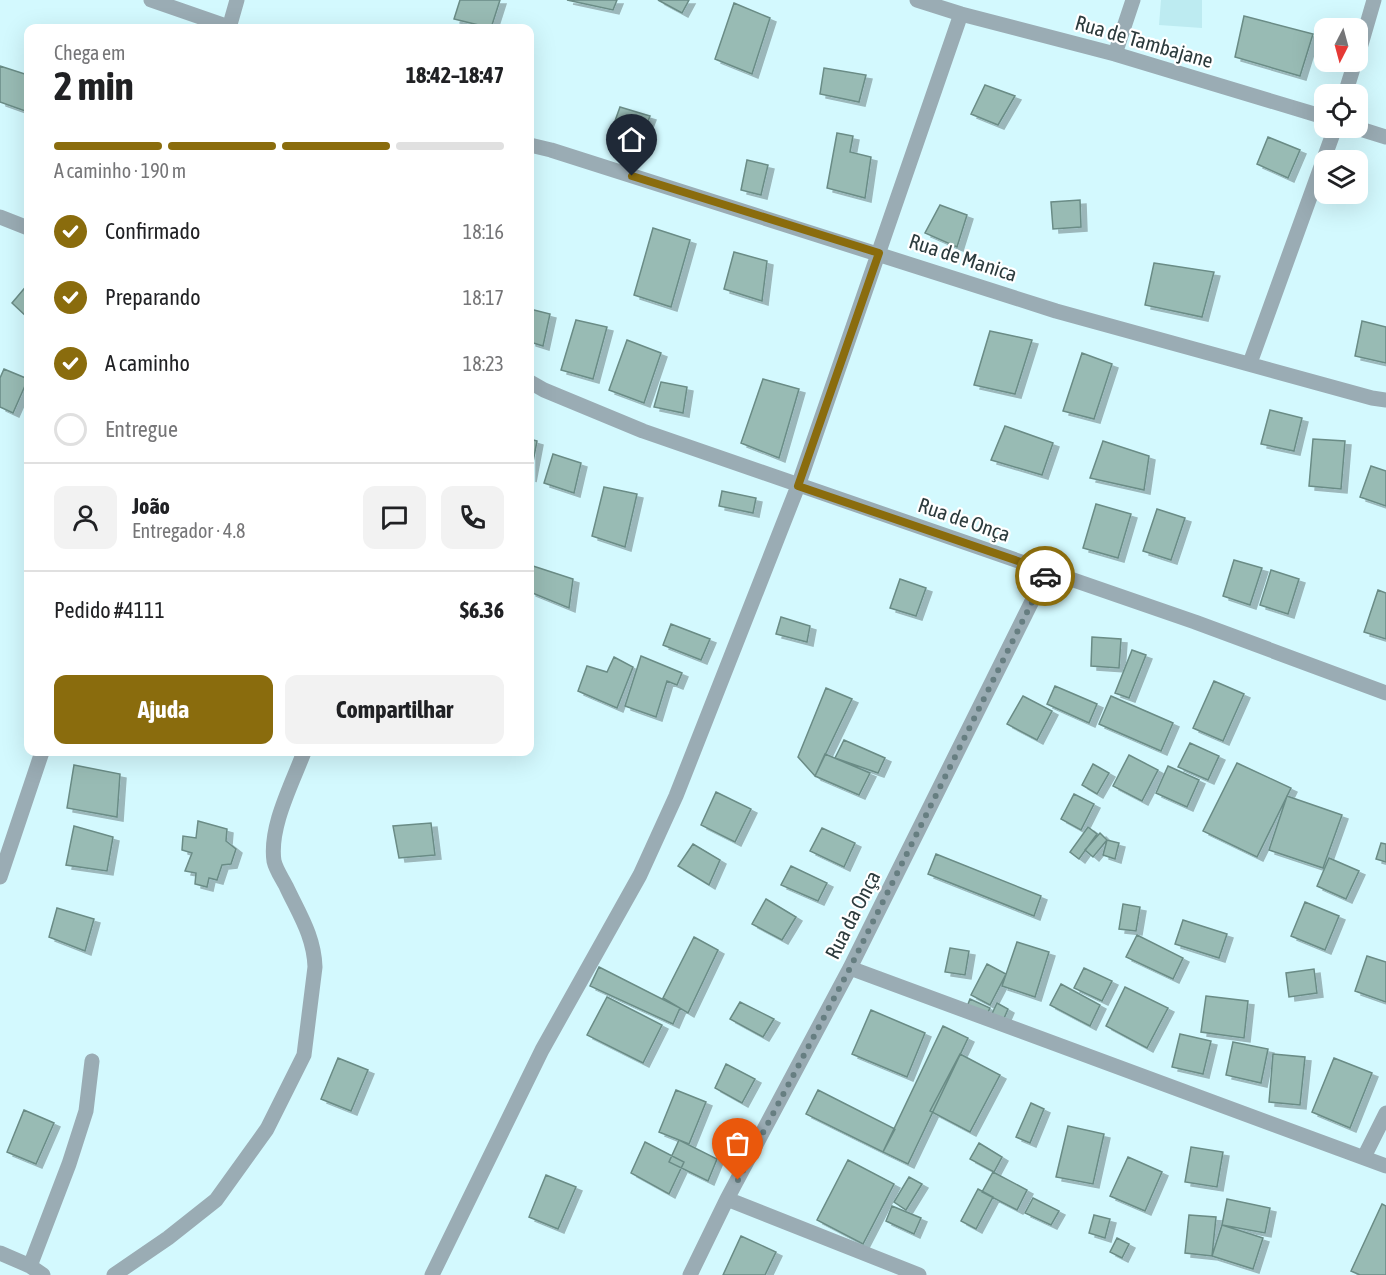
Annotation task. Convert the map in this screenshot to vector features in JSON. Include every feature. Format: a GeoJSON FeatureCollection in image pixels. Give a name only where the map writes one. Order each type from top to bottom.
{"type":"FeatureCollection","features":[{"type":"Feature","properties":{"kind":"street"},"geometry":{"type":"LineString","coordinates":[[151,0],[218,24]]}},
{"type":"Feature","properties":{"kind":"street"},"geometry":{"type":"LineString","coordinates":[[230,24],[237,0]]}},
{"type":"Feature","properties":{"kind":"street","name":"Rua de Tambajane"},"geometry":{"type":"LineString","coordinates":[[917,0],[960,15],[1116,54],[1314,114]]}},
{"type":"Feature","properties":{"kind":"street"},"geometry":{"type":"LineString","coordinates":[[1116,54],[1133,0]]}},
{"type":"Feature","properties":{"kind":"street"},"geometry":{"type":"LineString","coordinates":[[1368,21],[1374,0]]}},
{"type":"Feature","properties":{"kind":"street"},"geometry":{"type":"LineString","coordinates":[[432,1275],[542,1050],[640,875],[681,786],[798,486],[960,15]]}},
{"type":"Feature","properties":{"kind":"street"},"geometry":{"type":"LineString","coordinates":[[1368,131],[1386,137]]}},
{"type":"Feature","properties":{"kind":"street"},"geometry":{"type":"LineString","coordinates":[[1250,363],[1331,138]]}},
{"type":"Feature","properties":{"kind":"street","name":"Rua de Manica"},"geometry":{"type":"LineString","coordinates":[[534,146],[1056,310],[1386,400]]}},
{"type":"Feature","properties":{"kind":"street"},"geometry":{"type":"LineString","coordinates":[[0,217],[24,226]]}},
{"type":"Feature","properties":{"kind":"street","name":"Rua de Onça"},"geometry":{"type":"LineString","coordinates":[[534,384],[643,431],[1195,622],[1386,693]]}},
{"type":"Feature","properties":{"kind":"street","name":"Rua da Onça"},"geometry":{"type":"LineString","coordinates":[[690,1275],[727,1199],[850,968],[1047,571]]}},
{"type":"Feature","properties":{"kind":"street"},"geometry":{"type":"LineString","coordinates":[[0,877],[41,756]]}},
{"type":"Feature","properties":{"kind":"street"},"geometry":{"type":"LineString","coordinates":[[114,1275],[168,1238],[216,1200],[267,1129],[304,1055],[315,967],[314,952],[311,938],[274,864],[273,847],[275,831],[303,756]]}},
{"type":"Feature","properties":{"kind":"street"},"geometry":{"type":"LineString","coordinates":[[850,968],[1386,1166]]}},
{"type":"Feature","properties":{"kind":"street"},"geometry":{"type":"LineString","coordinates":[[0,1253],[37,1271],[86,1111],[92,1061]]}},
{"type":"Feature","properties":{"kind":"street"},"geometry":{"type":"LineString","coordinates":[[1364,1157],[1386,1113]]}},
{"type":"Feature","properties":{"kind":"street"},"geometry":{"type":"LineString","coordinates":[[727,1199],[919,1275]]}},
{"type":"Feature","properties":{"kind":"shaded area"},"geometry":{"type":"Polygon","coordinates":[[[1161,0],[1202,0],[1202,28],[1159,25],[1161,0]]]}},
{"type":"Feature","properties":{"kind":"building"},"geometry":{"type":"Polygon","coordinates":[[[460,0],[500,0],[492,24],[475,24],[454,19],[460,0]]]}},
{"type":"Feature","properties":{"kind":"building"},"geometry":{"type":"Polygon","coordinates":[[[567,0],[617,0],[613,10],[567,0]]]}},
{"type":"Feature","properties":{"kind":"building"},"geometry":{"type":"Polygon","coordinates":[[[658,0],[689,0],[682,13],[658,0]]]}},
{"type":"Feature","properties":{"kind":"building"},"geometry":{"type":"Polygon","coordinates":[[[734,3],[770,18],[752,74],[715,59],[734,3]]]}},
{"type":"Feature","properties":{"kind":"building"},"geometry":{"type":"Polygon","coordinates":[[[1244,16],[1313,34],[1300,76],[1235,57],[1244,16]]]}},
{"type":"Feature","properties":{"kind":"building"},"geometry":{"type":"Polygon","coordinates":[[[0,66],[24,74],[24,111],[0,102],[0,66]]]}},
{"type":"Feature","properties":{"kind":"building"},"geometry":{"type":"Polygon","coordinates":[[[824,68],[866,75],[859,102],[820,94],[824,68]]]}},
{"type":"Feature","properties":{"kind":"building"},"geometry":{"type":"Polygon","coordinates":[[[985,85],[1015,96],[998,125],[971,114],[985,85]]]}},
{"type":"Feature","properties":{"kind":"building"},"geometry":{"type":"Polygon","coordinates":[[[620,107],[650,116],[640,142],[611,132],[620,107]]]}},
{"type":"Feature","properties":{"kind":"building"},"geometry":{"type":"Polygon","coordinates":[[[837,133],[853,136],[850,152],[871,157],[865,198],[827,188],[837,133]]]}},
{"type":"Feature","properties":{"kind":"building"},"geometry":{"type":"Polygon","coordinates":[[[1268,137],[1300,150],[1288,178],[1257,164],[1268,137]]]}},
{"type":"Feature","properties":{"kind":"building"},"geometry":{"type":"Polygon","coordinates":[[[747,160],[768,165],[761,195],[741,190],[747,160]]]}},
{"type":"Feature","properties":{"kind":"building"},"geometry":{"type":"Polygon","coordinates":[[[1080,200],[1081,227],[1053,229],[1051,202],[1080,200]]]}},
{"type":"Feature","properties":{"kind":"building"},"geometry":{"type":"Polygon","coordinates":[[[940,205],[967,215],[957,247],[925,233],[940,205]]]}},
{"type":"Feature","properties":{"kind":"building"},"geometry":{"type":"Polygon","coordinates":[[[653,228],[690,240],[671,307],[634,295],[653,228]]]}},
{"type":"Feature","properties":{"kind":"building"},"geometry":{"type":"Polygon","coordinates":[[[734,252],[767,261],[762,301],[724,289],[734,252]]]}},
{"type":"Feature","properties":{"kind":"building"},"geometry":{"type":"Polygon","coordinates":[[[1154,263],[1214,272],[1202,317],[1145,305],[1154,263]]]}},
{"type":"Feature","properties":{"kind":"building"},"geometry":{"type":"Polygon","coordinates":[[[24,289],[24,314],[12,303],[24,289]]]}},
{"type":"Feature","properties":{"kind":"building"},"geometry":{"type":"Polygon","coordinates":[[[534,310],[550,314],[543,346],[534,343],[534,310]]]}},
{"type":"Feature","properties":{"kind":"building"},"geometry":{"type":"Polygon","coordinates":[[[576,320],[607,327],[593,379],[561,370],[576,320]]]}},
{"type":"Feature","properties":{"kind":"building"},"geometry":{"type":"Polygon","coordinates":[[[1362,321],[1386,327],[1386,363],[1355,356],[1362,321]]]}},
{"type":"Feature","properties":{"kind":"building"},"geometry":{"type":"Polygon","coordinates":[[[990,331],[1032,340],[1015,394],[974,385],[990,331]]]}},
{"type":"Feature","properties":{"kind":"building"},"geometry":{"type":"Polygon","coordinates":[[[627,340],[661,353],[644,403],[609,390],[627,340]]]}},
{"type":"Feature","properties":{"kind":"building"},"geometry":{"type":"Polygon","coordinates":[[[1082,353],[1112,364],[1094,419],[1063,411],[1082,353]]]}},
{"type":"Feature","properties":{"kind":"building"},"geometry":{"type":"Polygon","coordinates":[[[4,369],[24,377],[24,388],[13,413],[0,407],[0,378],[4,369]]]}},
{"type":"Feature","properties":{"kind":"building"},"geometry":{"type":"Polygon","coordinates":[[[763,379],[799,389],[779,458],[741,443],[763,379]]]}},
{"type":"Feature","properties":{"kind":"building"},"geometry":{"type":"Polygon","coordinates":[[[661,382],[687,387],[683,413],[654,407],[661,382]]]}},
{"type":"Feature","properties":{"kind":"building"},"geometry":{"type":"Polygon","coordinates":[[[1270,410],[1302,418],[1294,451],[1261,444],[1270,410]]]}},
{"type":"Feature","properties":{"kind":"building"},"geometry":{"type":"Polygon","coordinates":[[[1005,426],[1053,443],[1042,475],[991,460],[1005,426]]]}},
{"type":"Feature","properties":{"kind":"building"},"geometry":{"type":"Polygon","coordinates":[[[1313,439],[1345,441],[1341,489],[1309,486],[1313,439]]]}},
{"type":"Feature","properties":{"kind":"building"},"geometry":{"type":"Polygon","coordinates":[[[534,440],[537,441],[534,457],[534,440]]]}},
{"type":"Feature","properties":{"kind":"building"},"geometry":{"type":"Polygon","coordinates":[[[1103,441],[1149,456],[1144,490],[1090,478],[1103,441]]]}},
{"type":"Feature","properties":{"kind":"building"},"geometry":{"type":"Polygon","coordinates":[[[553,454],[581,463],[574,493],[544,483],[553,454]]]}},
{"type":"Feature","properties":{"kind":"building"},"geometry":{"type":"Polygon","coordinates":[[[1371,466],[1386,471],[1386,506],[1360,497],[1371,466]]]}},
{"type":"Feature","properties":{"kind":"building"},"geometry":{"type":"Polygon","coordinates":[[[604,487],[637,494],[625,547],[592,536],[604,487]]]}},
{"type":"Feature","properties":{"kind":"building"},"geometry":{"type":"Polygon","coordinates":[[[722,491],[756,498],[753,513],[719,506],[722,491]]]}},
{"type":"Feature","properties":{"kind":"building"},"geometry":{"type":"Polygon","coordinates":[[[1096,504],[1131,514],[1118,558],[1083,548],[1096,504]]]}},
{"type":"Feature","properties":{"kind":"building"},"geometry":{"type":"Polygon","coordinates":[[[1157,509],[1185,518],[1171,560],[1143,551],[1157,509]]]}},
{"type":"Feature","properties":{"kind":"building"},"geometry":{"type":"Polygon","coordinates":[[[1234,560],[1262,568],[1250,605],[1223,596],[1234,560]]]}},
{"type":"Feature","properties":{"kind":"building"},"geometry":{"type":"Polygon","coordinates":[[[534,566],[573,579],[569,608],[534,594],[534,566]]]}},
{"type":"Feature","properties":{"kind":"building"},"geometry":{"type":"Polygon","coordinates":[[[1271,570],[1299,579],[1288,614],[1260,605],[1271,570]]]}},
{"type":"Feature","properties":{"kind":"building"},"geometry":{"type":"Polygon","coordinates":[[[900,579],[926,588],[916,616],[890,608],[900,579]]]}},
{"type":"Feature","properties":{"kind":"building"},"geometry":{"type":"Polygon","coordinates":[[[1378,590],[1386,593],[1386,639],[1364,632],[1378,590]]]}},
{"type":"Feature","properties":{"kind":"building"},"geometry":{"type":"Polygon","coordinates":[[[781,617],[810,626],[807,642],[776,634],[781,617]]]}},
{"type":"Feature","properties":{"kind":"building"},"geometry":{"type":"Polygon","coordinates":[[[671,624],[710,639],[701,660],[663,645],[671,624]]]}},
{"type":"Feature","properties":{"kind":"building"},"geometry":{"type":"Polygon","coordinates":[[[1092,637],[1121,639],[1119,668],[1091,666],[1092,637]]]}},
{"type":"Feature","properties":{"kind":"building"},"geometry":{"type":"Polygon","coordinates":[[[1132,650],[1146,655],[1129,698],[1115,693],[1132,650]]]}},
{"type":"Feature","properties":{"kind":"building"},"geometry":{"type":"Polygon","coordinates":[[[641,656],[682,673],[677,685],[667,681],[656,717],[625,706],[641,656]]]}},
{"type":"Feature","properties":{"kind":"building"},"geometry":{"type":"Polygon","coordinates":[[[614,657],[633,667],[617,708],[578,691],[587,666],[607,672],[614,657]]]}},
{"type":"Feature","properties":{"kind":"building"},"geometry":{"type":"Polygon","coordinates":[[[1214,681],[1244,694],[1223,741],[1193,728],[1214,681]]]}},
{"type":"Feature","properties":{"kind":"building"},"geometry":{"type":"Polygon","coordinates":[[[1055,686],[1097,704],[1089,723],[1047,704],[1055,686]]]}},
{"type":"Feature","properties":{"kind":"building"},"geometry":{"type":"Polygon","coordinates":[[[826,688],[852,699],[815,776],[798,757],[826,688]]]}},
{"type":"Feature","properties":{"kind":"building"},"geometry":{"type":"Polygon","coordinates":[[[1023,696],[1052,711],[1037,740],[1007,724],[1023,696]]]}},
{"type":"Feature","properties":{"kind":"building"},"geometry":{"type":"Polygon","coordinates":[[[1111,696],[1173,723],[1161,751],[1099,724],[1111,696]]]}},
{"type":"Feature","properties":{"kind":"building"},"geometry":{"type":"Polygon","coordinates":[[[844,740],[885,758],[878,773],[835,758],[844,740]]]}},
{"type":"Feature","properties":{"kind":"building"},"geometry":{"type":"Polygon","coordinates":[[[1190,743],[1219,756],[1208,780],[1178,767],[1190,743]]]}},
{"type":"Feature","properties":{"kind":"building"},"geometry":{"type":"Polygon","coordinates":[[[825,754],[870,773],[859,795],[815,776],[825,754]]]}},
{"type":"Feature","properties":{"kind":"building"},"geometry":{"type":"Polygon","coordinates":[[[1129,755],[1158,770],[1142,801],[1113,786],[1129,755]]]}},
{"type":"Feature","properties":{"kind":"building"},"geometry":{"type":"Polygon","coordinates":[[[1237,763],[1291,788],[1257,857],[1203,831],[1237,763]]]}},
{"type":"Feature","properties":{"kind":"building"},"geometry":{"type":"Polygon","coordinates":[[[1093,764],[1109,773],[1097,794],[1082,785],[1093,764]]]}},
{"type":"Feature","properties":{"kind":"building"},"geometry":{"type":"Polygon","coordinates":[[[74,765],[120,774],[117,817],[67,808],[74,765]]]}},
{"type":"Feature","properties":{"kind":"building"},"geometry":{"type":"Polygon","coordinates":[[[1168,766],[1199,780],[1187,807],[1156,793],[1168,766]]]}},
{"type":"Feature","properties":{"kind":"building"},"geometry":{"type":"Polygon","coordinates":[[[716,792],[751,809],[735,842],[701,825],[716,792]]]}},
{"type":"Feature","properties":{"kind":"building"},"geometry":{"type":"Polygon","coordinates":[[[1074,794],[1094,804],[1081,830],[1061,819],[1074,794]]]}},
{"type":"Feature","properties":{"kind":"building"},"geometry":{"type":"Polygon","coordinates":[[[1287,796],[1342,815],[1323,868],[1269,850],[1287,796]]]}},
{"type":"Feature","properties":{"kind":"building"},"geometry":{"type":"Polygon","coordinates":[[[198,821],[227,829],[226,841],[236,849],[231,864],[222,865],[217,880],[209,878],[207,887],[195,884],[196,873],[185,871],[192,853],[182,850],[183,836],[196,838],[198,821]]]}},
{"type":"Feature","properties":{"kind":"building"},"geometry":{"type":"Polygon","coordinates":[[[431,823],[435,855],[399,858],[393,826],[431,823]]]}},
{"type":"Feature","properties":{"kind":"building"},"geometry":{"type":"Polygon","coordinates":[[[74,826],[113,837],[107,871],[66,865],[74,826]]]}},
{"type":"Feature","properties":{"kind":"building"},"geometry":{"type":"Polygon","coordinates":[[[1088,827],[1097,834],[1079,859],[1070,852],[1088,827]]]}},
{"type":"Feature","properties":{"kind":"building"},"geometry":{"type":"Polygon","coordinates":[[[822,828],[855,843],[844,867],[810,851],[822,828]]]}},
{"type":"Feature","properties":{"kind":"building"},"geometry":{"type":"Polygon","coordinates":[[[1100,833],[1107,840],[1093,857],[1085,850],[1100,833]]]}},
{"type":"Feature","properties":{"kind":"building"},"geometry":{"type":"Polygon","coordinates":[[[1107,840],[1119,843],[1115,859],[1103,855],[1107,840]]]}},
{"type":"Feature","properties":{"kind":"building"},"geometry":{"type":"Polygon","coordinates":[[[1381,843],[1386,844],[1386,862],[1376,859],[1381,843]]]}},
{"type":"Feature","properties":{"kind":"building"},"geometry":{"type":"Polygon","coordinates":[[[693,844],[720,860],[709,885],[678,866],[693,844]]]}},
{"type":"Feature","properties":{"kind":"building"},"geometry":{"type":"Polygon","coordinates":[[[936,854],[1041,896],[1034,916],[928,874],[936,854]]]}},
{"type":"Feature","properties":{"kind":"building"},"geometry":{"type":"Polygon","coordinates":[[[1329,858],[1359,871],[1346,899],[1317,886],[1329,858]]]}},
{"type":"Feature","properties":{"kind":"building"},"geometry":{"type":"Polygon","coordinates":[[[791,866],[827,883],[818,901],[781,885],[791,866]]]}},
{"type":"Feature","properties":{"kind":"building"},"geometry":{"type":"Polygon","coordinates":[[[766,899],[796,917],[782,940],[752,924],[766,899]]]}},
{"type":"Feature","properties":{"kind":"building"},"geometry":{"type":"Polygon","coordinates":[[[1305,902],[1339,916],[1325,950],[1291,936],[1305,902]]]}},
{"type":"Feature","properties":{"kind":"building"},"geometry":{"type":"Polygon","coordinates":[[[1123,904],[1140,907],[1136,931],[1119,929],[1123,904]]]}},
{"type":"Feature","properties":{"kind":"building"},"geometry":{"type":"Polygon","coordinates":[[[57,908],[94,919],[85,951],[49,937],[57,908]]]}},
{"type":"Feature","properties":{"kind":"building"},"geometry":{"type":"Polygon","coordinates":[[[1183,920],[1227,934],[1219,958],[1175,944],[1183,920]]]}},
{"type":"Feature","properties":{"kind":"building"},"geometry":{"type":"Polygon","coordinates":[[[1137,935],[1183,958],[1173,979],[1126,957],[1137,935]]]}},
{"type":"Feature","properties":{"kind":"building"},"geometry":{"type":"Polygon","coordinates":[[[694,937],[718,950],[688,1013],[663,998],[694,937]]]}},
{"type":"Feature","properties":{"kind":"building"},"geometry":{"type":"Polygon","coordinates":[[[1017,942],[1049,952],[1035,997],[1002,986],[1017,942]]]}},
{"type":"Feature","properties":{"kind":"building"},"geometry":{"type":"Polygon","coordinates":[[[950,948],[969,951],[965,975],[945,972],[950,948]]]}},
{"type":"Feature","properties":{"kind":"building"},"geometry":{"type":"Polygon","coordinates":[[[1367,956],[1386,962],[1386,1002],[1355,991],[1367,956]]]}},
{"type":"Feature","properties":{"kind":"building"},"geometry":{"type":"Polygon","coordinates":[[[987,964],[1006,974],[990,1005],[971,995],[987,964]]]}},
{"type":"Feature","properties":{"kind":"building"},"geometry":{"type":"Polygon","coordinates":[[[599,967],[680,1008],[673,1024],[590,986],[599,967]]]}},
{"type":"Feature","properties":{"kind":"building"},"geometry":{"type":"Polygon","coordinates":[[[1084,968],[1112,981],[1102,1001],[1074,988],[1084,968]]]}},
{"type":"Feature","properties":{"kind":"building"},"geometry":{"type":"Polygon","coordinates":[[[1314,969],[1317,993],[1289,997],[1286,973],[1314,969]]]}},
{"type":"Feature","properties":{"kind":"building"},"geometry":{"type":"Polygon","coordinates":[[[1061,984],[1100,1005],[1090,1026],[1050,1005],[1061,984]]]}},
{"type":"Feature","properties":{"kind":"building"},"geometry":{"type":"Polygon","coordinates":[[[1125,987],[1168,1008],[1147,1048],[1106,1026],[1125,987]]]}},
{"type":"Feature","properties":{"kind":"building"},"geometry":{"type":"Polygon","coordinates":[[[1206,996],[1248,1001],[1244,1038],[1201,1032],[1206,996]]]}},
{"type":"Feature","properties":{"kind":"building"},"geometry":{"type":"Polygon","coordinates":[[[607,997],[662,1025],[643,1063],[587,1035],[607,997]]]}},
{"type":"Feature","properties":{"kind":"building"},"geometry":{"type":"Polygon","coordinates":[[[970,999],[990,1008],[985,1018],[966,1009],[970,999]]]}},
{"type":"Feature","properties":{"kind":"building"},"geometry":{"type":"Polygon","coordinates":[[[740,1002],[774,1019],[763,1037],[730,1019],[740,1002]]]}},
{"type":"Feature","properties":{"kind":"building"},"geometry":{"type":"Polygon","coordinates":[[[997,1003],[1008,1009],[1002,1023],[990,1018],[997,1003]]]}},
{"type":"Feature","properties":{"kind":"building"},"geometry":{"type":"Polygon","coordinates":[[[871,1010],[925,1033],[907,1077],[852,1054],[871,1010]]]}},
{"type":"Feature","properties":{"kind":"building"},"geometry":{"type":"Polygon","coordinates":[[[943,1026],[968,1038],[908,1164],[883,1152],[943,1026]]]}},
{"type":"Feature","properties":{"kind":"building"},"geometry":{"type":"Polygon","coordinates":[[[1180,1034],[1211,1041],[1203,1074],[1172,1067],[1180,1034]]]}},
{"type":"Feature","properties":{"kind":"building"},"geometry":{"type":"Polygon","coordinates":[[[1233,1042],[1268,1049],[1261,1083],[1226,1075],[1233,1042]]]}},
{"type":"Feature","properties":{"kind":"building"},"geometry":{"type":"Polygon","coordinates":[[[960,1054],[1000,1075],[970,1132],[930,1111],[960,1054]]]}},
{"type":"Feature","properties":{"kind":"building"},"geometry":{"type":"Polygon","coordinates":[[[1273,1054],[1305,1057],[1300,1105],[1269,1102],[1273,1054]]]}},
{"type":"Feature","properties":{"kind":"building"},"geometry":{"type":"Polygon","coordinates":[[[338,1058],[368,1070],[351,1111],[321,1099],[338,1058]]]}},
{"type":"Feature","properties":{"kind":"building"},"geometry":{"type":"Polygon","coordinates":[[[1334,1058],[1372,1073],[1350,1128],[1312,1112],[1334,1058]]]}},
{"type":"Feature","properties":{"kind":"building"},"geometry":{"type":"Polygon","coordinates":[[[726,1064],[755,1079],[742,1103],[715,1088],[726,1064]]]}},
{"type":"Feature","properties":{"kind":"building"},"geometry":{"type":"Polygon","coordinates":[[[676,1090],[706,1102],[689,1144],[659,1132],[676,1090]]]}},
{"type":"Feature","properties":{"kind":"building"},"geometry":{"type":"Polygon","coordinates":[[[818,1090],[895,1129],[883,1152],[806,1114],[818,1090]]]}},
{"type":"Feature","properties":{"kind":"building"},"geometry":{"type":"Polygon","coordinates":[[[1031,1103],[1044,1109],[1030,1143],[1016,1137],[1031,1103]]]}},
{"type":"Feature","properties":{"kind":"building"},"geometry":{"type":"Polygon","coordinates":[[[24,1110],[54,1123],[36,1164],[7,1152],[24,1110]]]}},
{"type":"Feature","properties":{"kind":"building"},"geometry":{"type":"Polygon","coordinates":[[[1068,1126],[1104,1134],[1093,1184],[1056,1177],[1068,1126]]]}},
{"type":"Feature","properties":{"kind":"building"},"geometry":{"type":"Polygon","coordinates":[[[679,1140],[717,1159],[708,1181],[669,1162],[679,1140]]]}},
{"type":"Feature","properties":{"kind":"building"},"geometry":{"type":"Polygon","coordinates":[[[645,1142],[684,1162],[669,1194],[631,1173],[645,1142]]]}},
{"type":"Feature","properties":{"kind":"building"},"geometry":{"type":"Polygon","coordinates":[[[979,1143],[1002,1157],[994,1172],[970,1159],[979,1143]]]}},
{"type":"Feature","properties":{"kind":"building"},"geometry":{"type":"Polygon","coordinates":[[[1191,1147],[1223,1152],[1217,1187],[1185,1182],[1191,1147]]]}},
{"type":"Feature","properties":{"kind":"building"},"geometry":{"type":"Polygon","coordinates":[[[1128,1157],[1162,1172],[1145,1211],[1110,1196],[1128,1157]]]}},
{"type":"Feature","properties":{"kind":"building"},"geometry":{"type":"Polygon","coordinates":[[[848,1160],[894,1184],[863,1244],[817,1220],[848,1160]]]}},
{"type":"Feature","properties":{"kind":"building"},"geometry":{"type":"Polygon","coordinates":[[[993,1172],[1027,1190],[1017,1210],[982,1192],[993,1172]]]}},
{"type":"Feature","properties":{"kind":"building"},"geometry":{"type":"Polygon","coordinates":[[[546,1175],[576,1187],[558,1229],[529,1217],[546,1175]]]}},
{"type":"Feature","properties":{"kind":"building"},"geometry":{"type":"Polygon","coordinates":[[[909,1177],[922,1184],[906,1210],[894,1202],[909,1177]]]}},
{"type":"Feature","properties":{"kind":"building"},"geometry":{"type":"Polygon","coordinates":[[[978,1189],[993,1197],[976,1229],[961,1221],[978,1189]]]}},
{"type":"Feature","properties":{"kind":"building"},"geometry":{"type":"Polygon","coordinates":[[[1033,1198],[1059,1211],[1051,1225],[1025,1213],[1033,1198]]]}},
{"type":"Feature","properties":{"kind":"building"},"geometry":{"type":"Polygon","coordinates":[[[1227,1199],[1270,1208],[1265,1233],[1222,1225],[1227,1199]]]}},
{"type":"Feature","properties":{"kind":"building"},"geometry":{"type":"Polygon","coordinates":[[[1382,1204],[1386,1206],[1386,1275],[1360,1275],[1351,1271],[1382,1204]]]}},
{"type":"Feature","properties":{"kind":"building"},"geometry":{"type":"Polygon","coordinates":[[[892,1206],[921,1218],[914,1234],[886,1221],[892,1206]]]}},
{"type":"Feature","properties":{"kind":"building"},"geometry":{"type":"Polygon","coordinates":[[[1094,1215],[1110,1219],[1105,1238],[1089,1233],[1094,1215]]]}},
{"type":"Feature","properties":{"kind":"building"},"geometry":{"type":"Polygon","coordinates":[[[1189,1215],[1216,1217],[1212,1256],[1185,1253],[1189,1215]]]}},
{"type":"Feature","properties":{"kind":"building"},"geometry":{"type":"Polygon","coordinates":[[[1222,1225],[1263,1238],[1253,1269],[1212,1256],[1222,1225]]]}},
{"type":"Feature","properties":{"kind":"building"},"geometry":{"type":"Polygon","coordinates":[[[741,1236],[776,1252],[765,1275],[723,1275],[741,1236]]]}},
{"type":"Feature","properties":{"kind":"building"},"geometry":{"type":"Polygon","coordinates":[[[1117,1238],[1129,1244],[1122,1258],[1110,1252],[1117,1238]]]}},
{"type":"Feature","properties":{"kind":"way so far"},"geometry":{"type":"LineString","coordinates":[[738,1180],[850,968],[1045,576]]}},
{"type":"Feature","properties":{"kind":"route"},"geometry":{"type":"LineString","coordinates":[[632,176],[879,253],[798,486],[1047,571],[1045,576]]}}]}
